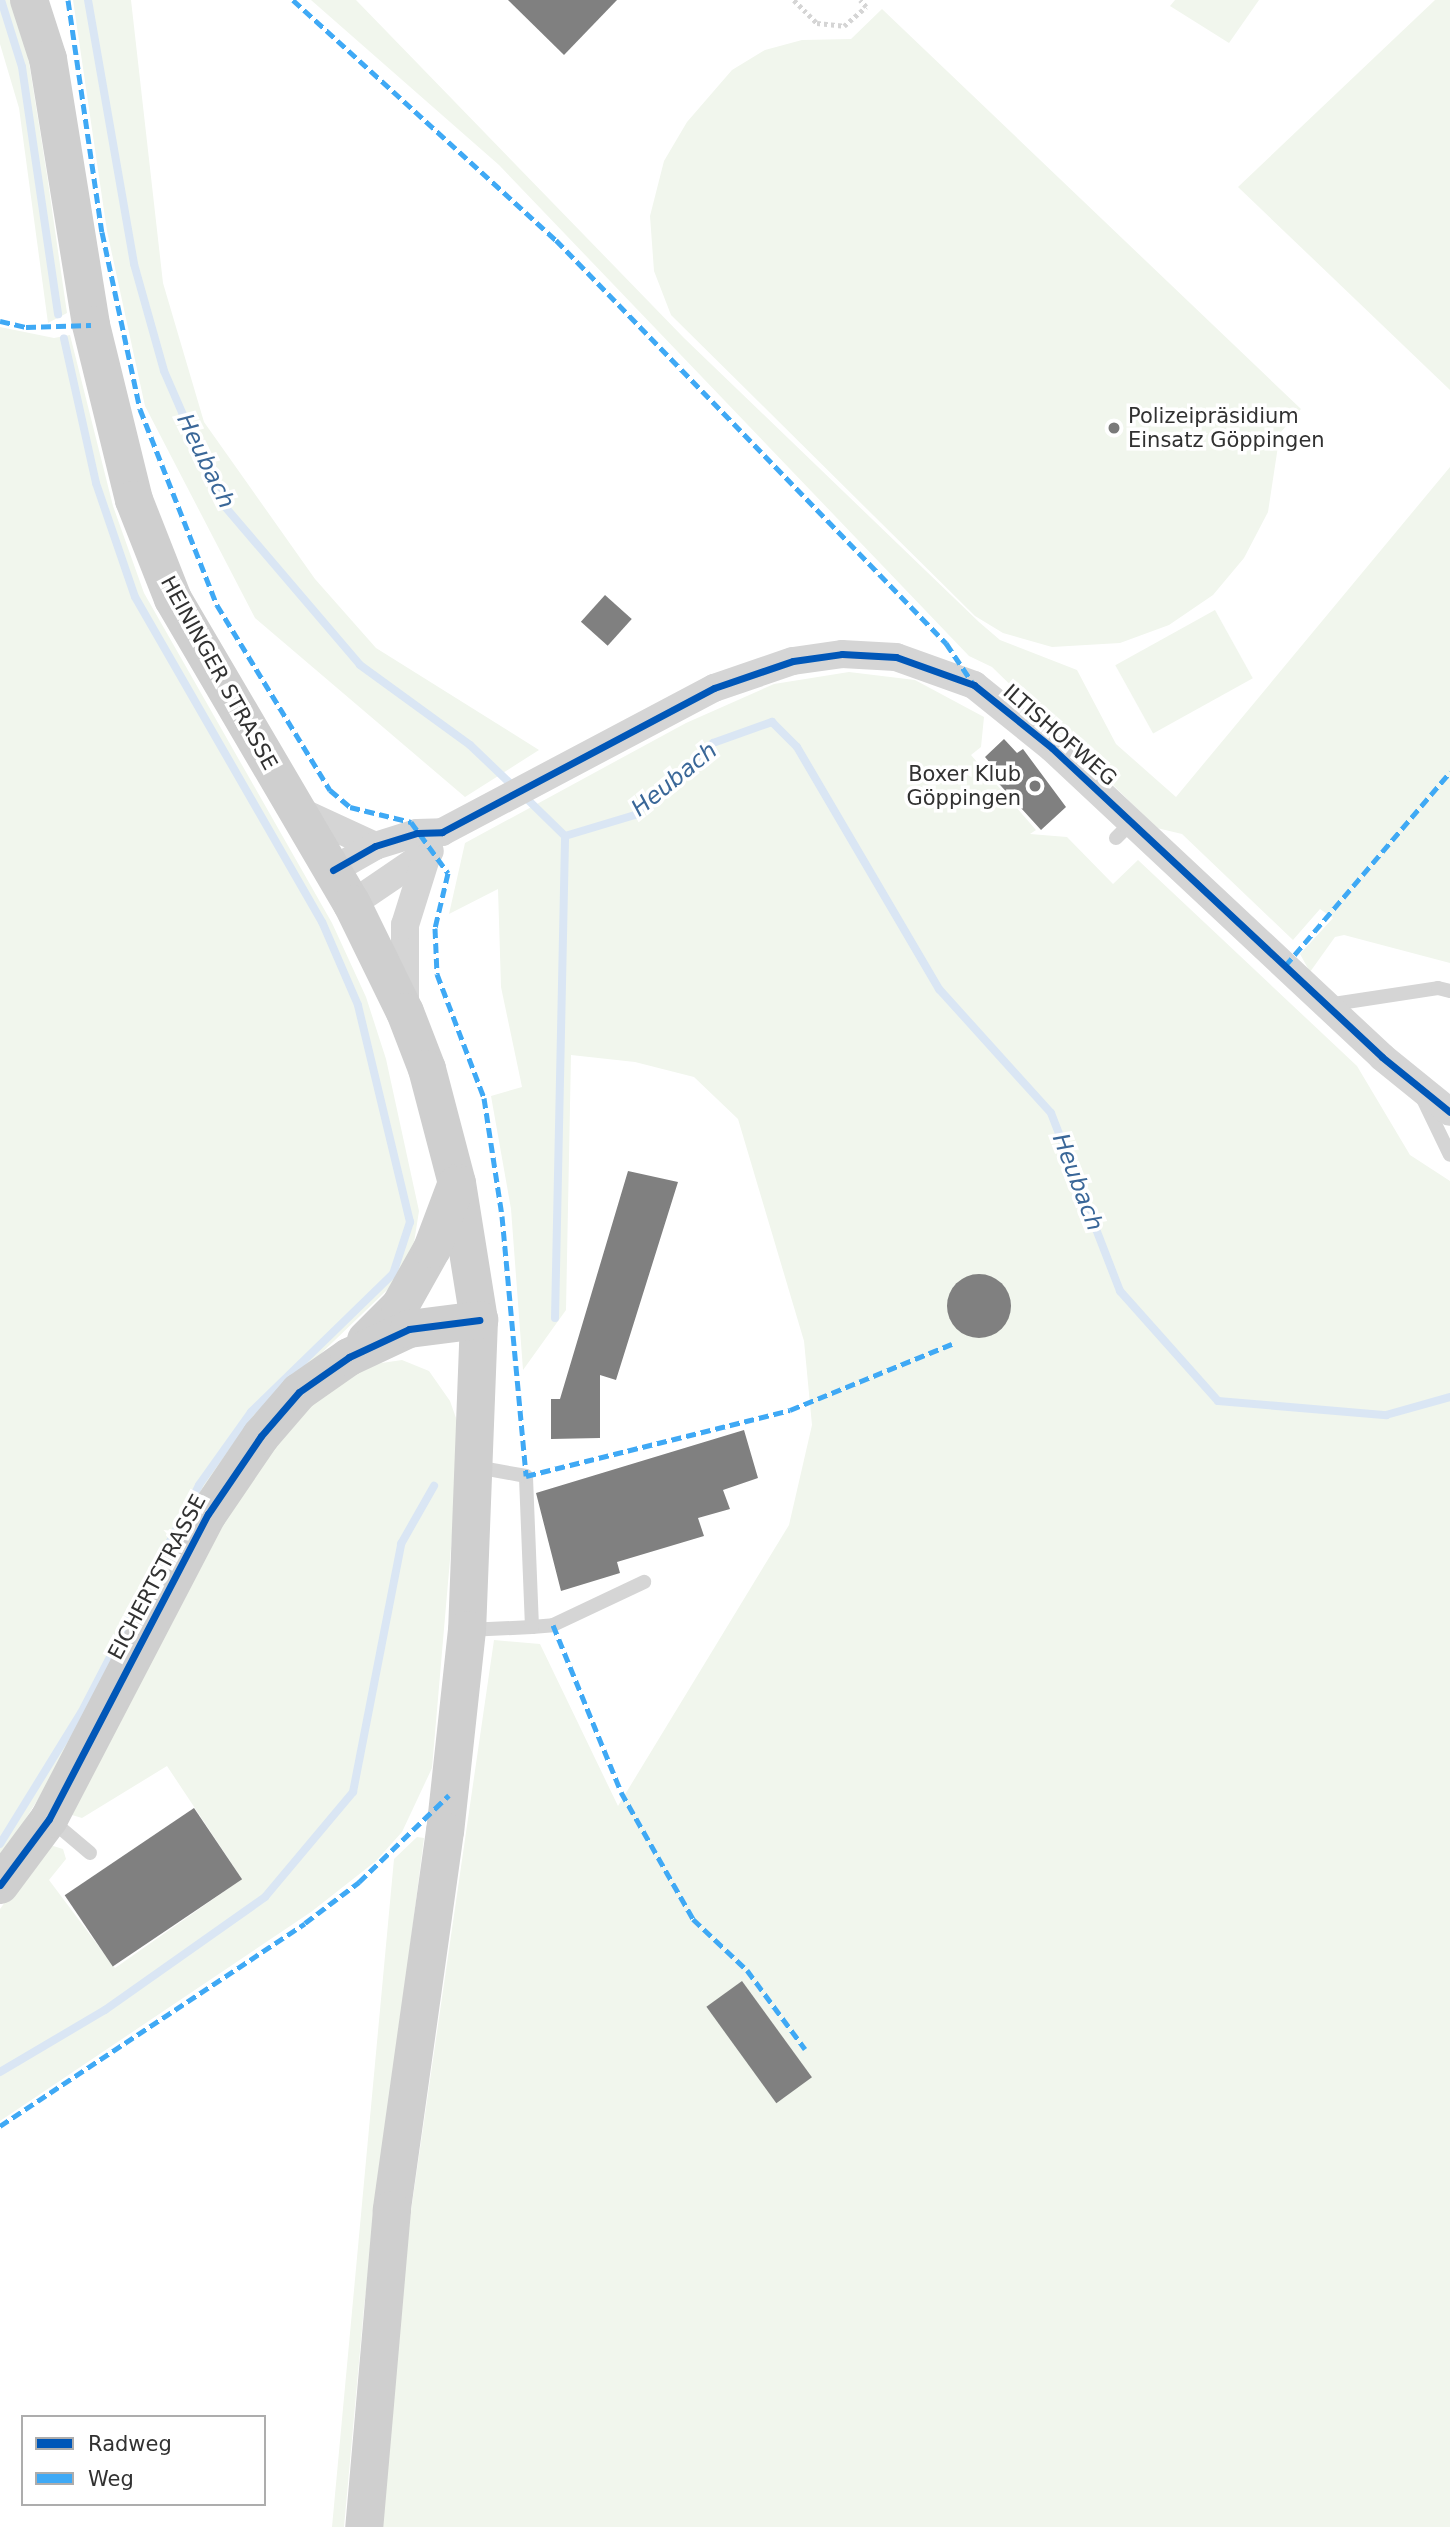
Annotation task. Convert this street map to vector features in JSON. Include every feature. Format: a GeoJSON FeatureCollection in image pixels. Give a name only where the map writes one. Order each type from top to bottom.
{"type":"FeatureCollection","features":[{"type":"Feature","properties":{"kind":"main road","name":"HEININGER STRASSE"},"geometry":{"type":"LineString","coordinates":[[29,0],[48,59],[91,325],[134,500],[173,599],[333,870],[405,1012],[427,1069],[457,1183],[479,1320],[467,1630],[445,1831],[392,2210],[364,2527]]}},
{"type":"Feature","properties":{"kind":"main road"},"geometry":{"type":"LineString","coordinates":[[349,1357],[400,1306],[432,1249],[457,1183]]}},
{"type":"Feature","properties":{"kind":"main road","name":"EICHERTSTRASSE"},"geometry":{"type":"LineString","coordinates":[[0,1885],[50,1819],[208,1514],[299,1392],[349,1357],[409,1329],[479,1320]]}},
{"type":"Feature","properties":{"kind":"street","name":"ILTISHOFWEG"},"geometry":{"type":"LineString","coordinates":[[333,870],[375,846],[417,833],[451,828],[714,688],[793,661],[842,654],[896,657],[974,685],[1124,830],[1450,1112]]}},
{"type":"Feature","properties":{"kind":"street"},"geometry":{"type":"LineString","coordinates":[[297,810],[375,846]]}},
{"type":"Feature","properties":{"kind":"street"},"geometry":{"type":"LineString","coordinates":[[352,904],[426,858],[451,828]]}},
{"type":"Feature","properties":{"kind":"street"},"geometry":{"type":"LineString","coordinates":[[405,1012],[405,925],[426,858]]}},
{"type":"Feature","properties":{"kind":"lane"},"geometry":{"type":"LineString","coordinates":[[1327,1006],[1438,988],[1450,991]]}},
{"type":"Feature","properties":{"kind":"lane"},"geometry":{"type":"LineString","coordinates":[[1415,1084],[1450,1156]]}},
{"type":"Feature","properties":{"kind":"lane"},"geometry":{"type":"LineString","coordinates":[[475,1467],[526,1476],[532,1627]]}},
{"type":"Feature","properties":{"kind":"lane"},"geometry":{"type":"LineString","coordinates":[[467,1630],[553,1625],[644,1582]]}},
{"type":"Feature","properties":{"kind":"lane"},"geometry":{"type":"LineString","coordinates":[[50,1819],[90,1853]]}},
{"type":"Feature","properties":{"kind":"path"},"geometry":{"type":"LineString","coordinates":[[794,0],[817,23],[844,26],[866,7],[860,0]]}},
{"type":"Feature","properties":{"kind":"shaded area"},"geometry":{"type":"Polygon","coordinates":[[[0,0],[12,0],[26,44],[47,175],[67,313],[48,323],[19,108],[0,44],[0,0]]]}},
{"type":"Feature","properties":{"kind":"shaded area"},"geometry":{"type":"Polygon","coordinates":[[[73,0],[131,0],[163,283],[204,422],[315,579],[376,648],[539,750],[465,797],[255,618],[145,406],[107,231],[73,0]]]}},
{"type":"Feature","properties":{"kind":"shaded area"},"geometry":{"type":"Polygon","coordinates":[[[311,0],[356,0],[684,338],[979,622],[1000,640],[1077,670],[1116,744],[1176,797],[1450,467],[1450,963],[1344,935],[1335,937],[1310,972],[1300,954],[1333,918],[1320,909],[1293,940],[1182,834],[1157,828],[992,667],[969,656],[499,165],[311,0]]]}},
{"type":"Feature","properties":{"kind":"shaded area"},"geometry":{"type":"Polygon","coordinates":[[[1175,0],[1259,0],[1229,43],[1170,6],[1175,0]]]}},
{"type":"Feature","properties":{"kind":"shaded area"},"geometry":{"type":"Polygon","coordinates":[[[1435,0],[1450,0],[1450,390],[1238,187],[1435,0]]]}},
{"type":"Feature","properties":{"kind":"shaded area"},"geometry":{"type":"Polygon","coordinates":[[[882,9],[1301,409],[1280,433],[1268,512],[1244,558],[1213,595],[1169,625],[1120,643],[1052,647],[1003,633],[975,616],[671,315],[654,271],[650,216],[664,161],[687,122],[732,70],[765,50],[802,40],[851,39],[882,9]]]}},
{"type":"Feature","properties":{"kind":"shaded area"},"geometry":{"type":"Polygon","coordinates":[[[0,327],[54,338],[70,335],[113,506],[144,593],[332,923],[366,997],[386,1059],[419,1211],[410,1268],[308,1366],[0,1860],[0,327]]]}},
{"type":"Feature","properties":{"kind":"shaded area"},"geometry":{"type":"Polygon","coordinates":[[[1215,610],[1253,678],[1153,733],[1115,665],[1215,610]]]}},
{"type":"Feature","properties":{"kind":"shaded area"},"geometry":{"type":"Polygon","coordinates":[[[849,672],[915,680],[984,717],[981,747],[971,755],[1036,830],[1030,834],[1067,837],[1113,884],[1138,860],[1357,1066],[1410,1155],[1450,1181],[1450,2527],[375,2527],[390,2355],[494,1640],[540,1644],[618,1806],[789,1525],[812,1425],[804,1341],[738,1119],[694,1077],[635,1062],[571,1055],[566,1310],[523,1370],[511,1209],[491,1096],[522,1087],[501,987],[498,889],[449,914],[465,843],[686,723],[774,684],[849,672]]]}},
{"type":"Feature","properties":{"kind":"shaded area"},"geometry":{"type":"Polygon","coordinates":[[[402,1360],[429,1371],[450,1401],[461,1432],[432,1768],[402,1832],[376,1861],[311,1912],[0,2121],[0,1909],[38,1856],[50,1845],[63,1849],[66,1859],[49,1880],[115,1968],[242,1879],[167,1766],[82,1818],[72,1815],[222,1520],[294,1416],[368,1365],[402,1360]]]}},
{"type":"Feature","properties":{"kind":"shaded area"},"geometry":{"type":"Polygon","coordinates":[[[417,1837],[424,1838],[364,2307],[344,2527],[332,2527],[394,1859],[417,1837]]]}},
{"type":"Feature","properties":{"kind":"building"},"geometry":{"type":"Polygon","coordinates":[[[508,0],[617,0],[564,55],[508,0]]]}},
{"type":"Feature","properties":{"kind":"building"},"geometry":{"type":"Polygon","coordinates":[[[605,595],[632,619],[608,646],[581,622],[605,595]]]}},
{"type":"Feature","properties":{"kind":"building"},"geometry":{"type":"Polygon","coordinates":[[[1004,739],[1017,753],[1023,749],[1066,807],[1041,830],[992,776],[997,771],[985,757],[1004,739]]]}},
{"type":"Feature","properties":{"kind":"building"},"geometry":{"type":"Polygon","coordinates":[[[628,1171],[678,1182],[616,1380],[600,1375],[600,1438],[551,1439],[551,1399],[560,1399],[628,1171]]]}},
{"type":"Feature","properties":{"kind":"building"},"geometry":{"type":"Polygon","coordinates":[[[979,1274],[997,1280],[1005,1288],[1011,1306],[1005,1324],[997,1332],[979,1338],[961,1332],[953,1324],[947,1306],[953,1288],[961,1280],[979,1274]]]}},
{"type":"Feature","properties":{"kind":"building"},"geometry":{"type":"Polygon","coordinates":[[[744,1430],[758,1478],[723,1490],[730,1509],[698,1518],[704,1536],[617,1562],[620,1573],[561,1591],[536,1493],[744,1430]]]}},
{"type":"Feature","properties":{"kind":"building"},"geometry":{"type":"Polygon","coordinates":[[[194,1808],[242,1879],[113,1967],[65,1895],[194,1808]]]}},
{"type":"Feature","properties":{"kind":"building"},"geometry":{"type":"Polygon","coordinates":[[[742,1981],[812,2077],[776,2103],[706,2007],[742,1981]]]}},
{"type":"Feature","properties":{"kind":"waterway"},"geometry":{"type":"LineString","coordinates":[[1,0],[22,67],[58,314]]}},
{"type":"Feature","properties":{"kind":"waterway","name":"Heubach"},"geometry":{"type":"LineString","coordinates":[[88,0],[134,264],[164,371],[221,502],[360,665],[470,745],[514,787]]}},
{"type":"Feature","properties":{"kind":"waterway"},"geometry":{"type":"LineString","coordinates":[[0,1844],[81,1713],[199,1485],[251,1412],[393,1274],[410,1222],[358,1005],[322,922],[135,597],[96,483],[64,339]]}},
{"type":"Feature","properties":{"kind":"waterway","name":"Heubach"},"geometry":{"type":"LineString","coordinates":[[524,796],[565,836],[635,815],[713,743],[772,722],[797,747],[939,989],[1051,1113],[1120,1291],[1218,1401],[1386,1415],[1450,1397]]}},
{"type":"Feature","properties":{"kind":"waterway"},"geometry":{"type":"LineString","coordinates":[[555,1318],[565,836]]}},
{"type":"Feature","properties":{"kind":"waterway"},"geometry":{"type":"LineString","coordinates":[[0,2072],[105,2010],[265,1897],[353,1792],[401,1544],[434,1486]]}},
{"type":"Feature","properties":{"kind":"marked path"},"geometry":{"type":"LineString","coordinates":[[68,0],[102,232],[140,409],[217,605],[330,790],[350,807],[411,822],[448,873],[435,928],[437,974],[484,1098],[502,1216],[526,1476],[790,1410],[952,1344]]}},
{"type":"Feature","properties":{"kind":"marked path"},"geometry":{"type":"LineString","coordinates":[[293,0],[556,240],[946,643],[974,685]]}},
{"type":"Feature","properties":{"kind":"marked path"},"geometry":{"type":"LineString","coordinates":[[0,321],[26,327],[91,325]]}},
{"type":"Feature","properties":{"kind":"marked path"},"geometry":{"type":"LineString","coordinates":[[1285,966],[1450,772]]}},
{"type":"Feature","properties":{"kind":"marked path"},"geometry":{"type":"LineString","coordinates":[[553,1625],[621,1792],[693,1919],[747,1970],[805,2049]]}},
{"type":"Feature","properties":{"kind":"marked path"},"geometry":{"type":"LineString","coordinates":[[0,2126],[305,1923],[359,1882],[449,1795]]}},
{"type":"Feature","properties":{"kind":"cycle path"},"geometry":{"type":"LineString","coordinates":[[333,870],[375,846],[417,833],[442,832],[714,688],[793,661],[842,654],[896,657],[974,685],[1052,748],[1382,1057],[1450,1112]]}},
{"type":"Feature","properties":{"kind":"cycle path"},"geometry":{"type":"LineString","coordinates":[[0,1885],[49,1819],[208,1514],[261,1436],[299,1392],[349,1357],[409,1329],[479,1320]]}},
{"type":"Feature","properties":{"kind":"place","name":"Polizeipräsidium Einsatz Göppingen"},"geometry":{"type":"Point","coordinates":[1114,428]}},
{"type":"Feature","properties":{"kind":"place","name":"Boxer Klub Göppingen"},"geometry":{"type":"Point","coordinates":[1035,786]}}]}
